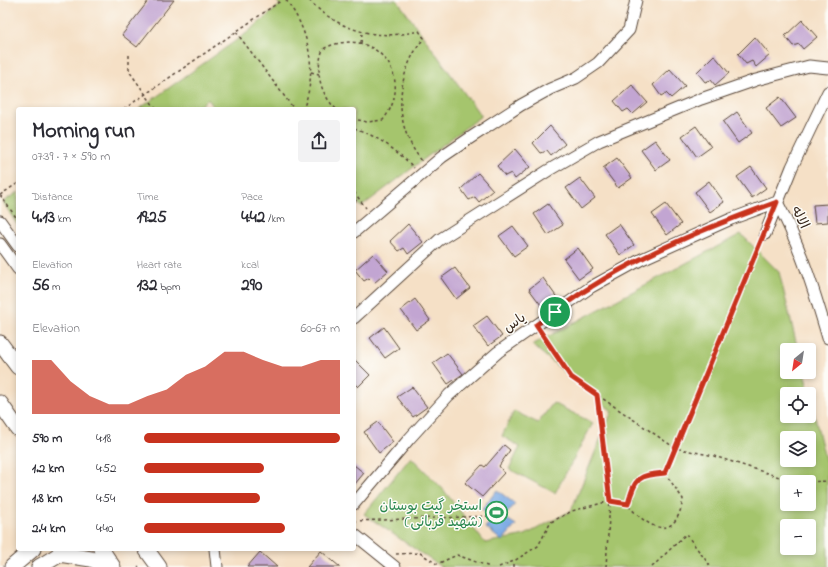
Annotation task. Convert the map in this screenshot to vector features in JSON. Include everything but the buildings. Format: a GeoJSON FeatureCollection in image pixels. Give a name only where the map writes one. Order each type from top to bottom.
{"type":"FeatureCollection","features":[{"type":"Feature","properties":{"kind":"main road"},"geometry":{"type":"LineString","coordinates":[[0,343],[10,359]]}},
{"type":"Feature","properties":{"kind":"main road"},"geometry":{"type":"LineString","coordinates":[[0,403],[16,426]]}},
{"type":"Feature","properties":{"kind":"main road"},"geometry":{"type":"LineString","coordinates":[[12,567],[31,551]]}},
{"type":"Feature","properties":{"kind":"main road"},"geometry":{"type":"LineString","coordinates":[[39,567],[63,551],[91,559],[109,567]]}},
{"type":"Feature","properties":{"kind":"main road"},"geometry":{"type":"LineString","coordinates":[[102,551],[113,567]]}},
{"type":"Feature","properties":{"kind":"main road"},"geometry":{"type":"LineString","coordinates":[[147,551],[159,567]]}},
{"type":"Feature","properties":{"kind":"street"},"geometry":{"type":"LineString","coordinates":[[356,230],[428,169],[496,121],[550,89],[576,78],[598,63],[630,30],[636,0]]}},
{"type":"Feature","properties":{"kind":"street"},"geometry":{"type":"LineString","coordinates":[[356,316],[439,240],[549,170],[600,141],[695,102],[756,80],[809,66],[828,68]]}},
{"type":"Feature","properties":{"kind":"street"},"geometry":{"type":"LineString","coordinates":[[765,234],[777,202],[828,92]]}},
{"type":"Feature","properties":{"kind":"street","name":"یاس"},"geometry":{"type":"LineString","coordinates":[[356,502],[409,439],[449,396],[498,352],[591,287],[642,259],[731,219],[777,202]]}},
{"type":"Feature","properties":{"kind":"street","name":"الاله"},"geometry":{"type":"LineString","coordinates":[[777,202],[791,228],[805,264],[828,338]]}},
{"type":"Feature","properties":{"kind":"street"},"geometry":{"type":"LineString","coordinates":[[0,221],[16,243]]}},
{"type":"Feature","properties":{"kind":"street"},"geometry":{"type":"LineString","coordinates":[[0,244],[16,266]]}},
{"type":"Feature","properties":{"kind":"street"},"geometry":{"type":"LineString","coordinates":[[356,536],[379,556],[395,567]]}},
{"type":"Feature","properties":{"kind":"street"},"geometry":{"type":"LineString","coordinates":[[216,551],[217,567]]}},
{"type":"Feature","properties":{"kind":"path"},"geometry":{"type":"LineString","coordinates":[[127,107],[282,0]]}},
{"type":"Feature","properties":{"kind":"path"},"geometry":{"type":"LineString","coordinates":[[286,0],[304,28],[310,57],[311,72],[309,92],[304,107]]}},
{"type":"Feature","properties":{"kind":"path"},"geometry":{"type":"LineString","coordinates":[[309,0],[331,19],[362,32],[385,36],[419,31],[424,38],[412,55],[406,69],[402,84],[400,106],[408,140],[428,169]]}},
{"type":"Feature","properties":{"kind":"path"},"geometry":{"type":"LineString","coordinates":[[236,32],[292,107]]}},
{"type":"Feature","properties":{"kind":"path"},"geometry":{"type":"LineString","coordinates":[[361,43],[362,32]]}},
{"type":"Feature","properties":{"kind":"path"},"geometry":{"type":"LineString","coordinates":[[335,107],[322,90],[319,74],[323,49],[345,42],[361,43],[375,50],[390,66],[395,80],[395,94],[391,108],[383,120],[367,122],[356,119]]}},
{"type":"Feature","properties":{"kind":"path"},"geometry":{"type":"LineString","coordinates":[[129,55],[129,71],[155,107]]}},
{"type":"Feature","properties":{"kind":"path"},"geometry":{"type":"LineString","coordinates":[[311,72],[319,74]]}},
{"type":"Feature","properties":{"kind":"path"},"geometry":{"type":"LineString","coordinates":[[356,129],[369,134],[390,146],[406,160],[420,176]]}},
{"type":"Feature","properties":{"kind":"path"},"geometry":{"type":"LineString","coordinates":[[16,184],[0,195],[16,217]]}},
{"type":"Feature","properties":{"kind":"path"},"geometry":{"type":"LineString","coordinates":[[356,195],[373,216]]}},
{"type":"Feature","properties":{"kind":"path"},"geometry":{"type":"LineString","coordinates":[[665,473],[765,234]]}},
{"type":"Feature","properties":{"kind":"path"},"geometry":{"type":"LineString","coordinates":[[536,325],[571,377],[675,448],[714,456],[780,477]]}},
{"type":"Feature","properties":{"kind":"path"},"geometry":{"type":"LineString","coordinates":[[597,395],[610,501],[606,567]]}},
{"type":"Feature","properties":{"kind":"path"},"geometry":{"type":"LineString","coordinates":[[628,504],[633,486],[645,475],[665,473]]}},
{"type":"Feature","properties":{"kind":"path"},"geometry":{"type":"LineString","coordinates":[[499,567],[514,561],[538,546],[551,522],[572,511],[610,501],[628,504],[639,518],[655,528],[668,526],[681,514],[683,499],[665,473]]}},
{"type":"Feature","properties":{"kind":"path"},"geometry":{"type":"LineString","coordinates":[[816,482],[828,481]]}},
{"type":"Feature","properties":{"kind":"path"},"geometry":{"type":"LineString","coordinates":[[356,521],[490,516]]}},
{"type":"Feature","properties":{"kind":"path"},"geometry":{"type":"LineString","coordinates":[[652,567],[686,534],[712,567]]}},
{"type":"Feature","properties":{"kind":"path"},"geometry":{"type":"LineString","coordinates":[[379,556],[420,553],[437,564],[457,555],[490,567]]}},
{"type":"Feature","properties":{"kind":"path"},"geometry":{"type":"LineString","coordinates":[[514,561],[514,567]]}},
{"type":"Feature","properties":{"kind":"green space"},"geometry":{"type":"Polygon","coordinates":[[[276,0],[397,0],[481,116],[361,207],[356,200],[356,107],[214,107],[208,99],[198,107],[142,107],[248,32],[280,5],[276,0]]]}},
{"type":"Feature","properties":{"kind":"green space"},"geometry":{"type":"Polygon","coordinates":[[[16,193],[16,223],[3,202],[16,193]]]}},
{"type":"Feature","properties":{"kind":"green space"},"geometry":{"type":"Polygon","coordinates":[[[741,234],[779,272],[796,343],[780,343],[780,379],[806,379],[808,387],[780,387],[780,423],[816,423],[816,422],[827,467],[828,567],[441,567],[364,514],[411,457],[442,488],[485,543],[525,535],[571,511],[612,411],[532,345],[741,234]]]}},
{"type":"Feature","properties":{"kind":"green space"},"geometry":{"type":"Polygon","coordinates":[[[553,403],[593,423],[555,493],[509,469],[520,447],[502,436],[514,411],[538,423],[553,403]]]}},
{"type":"Feature","properties":{"kind":"water","name":"استخر گیت بوستان (شهید قربانی)"},"geometry":{"type":"Polygon","coordinates":[[[497,490],[515,504],[504,517],[516,525],[502,541],[485,527],[490,523],[491,516],[482,509],[497,490]]]}},
{"type":"Feature","properties":{"kind":"place","name":"استخر گیت بوستان (شهید قربانی)"},"geometry":{"type":"Point","coordinates":[497,513]}},
{"type":"Feature","properties":{"kind":"route"},"geometry":{"type":"LineString","coordinates":[[777,202],[665,473],[645,475],[633,486],[628,504],[610,501],[597,395],[571,377],[536,325],[555,312],[591,287],[642,259],[731,219],[777,202]]}}]}
